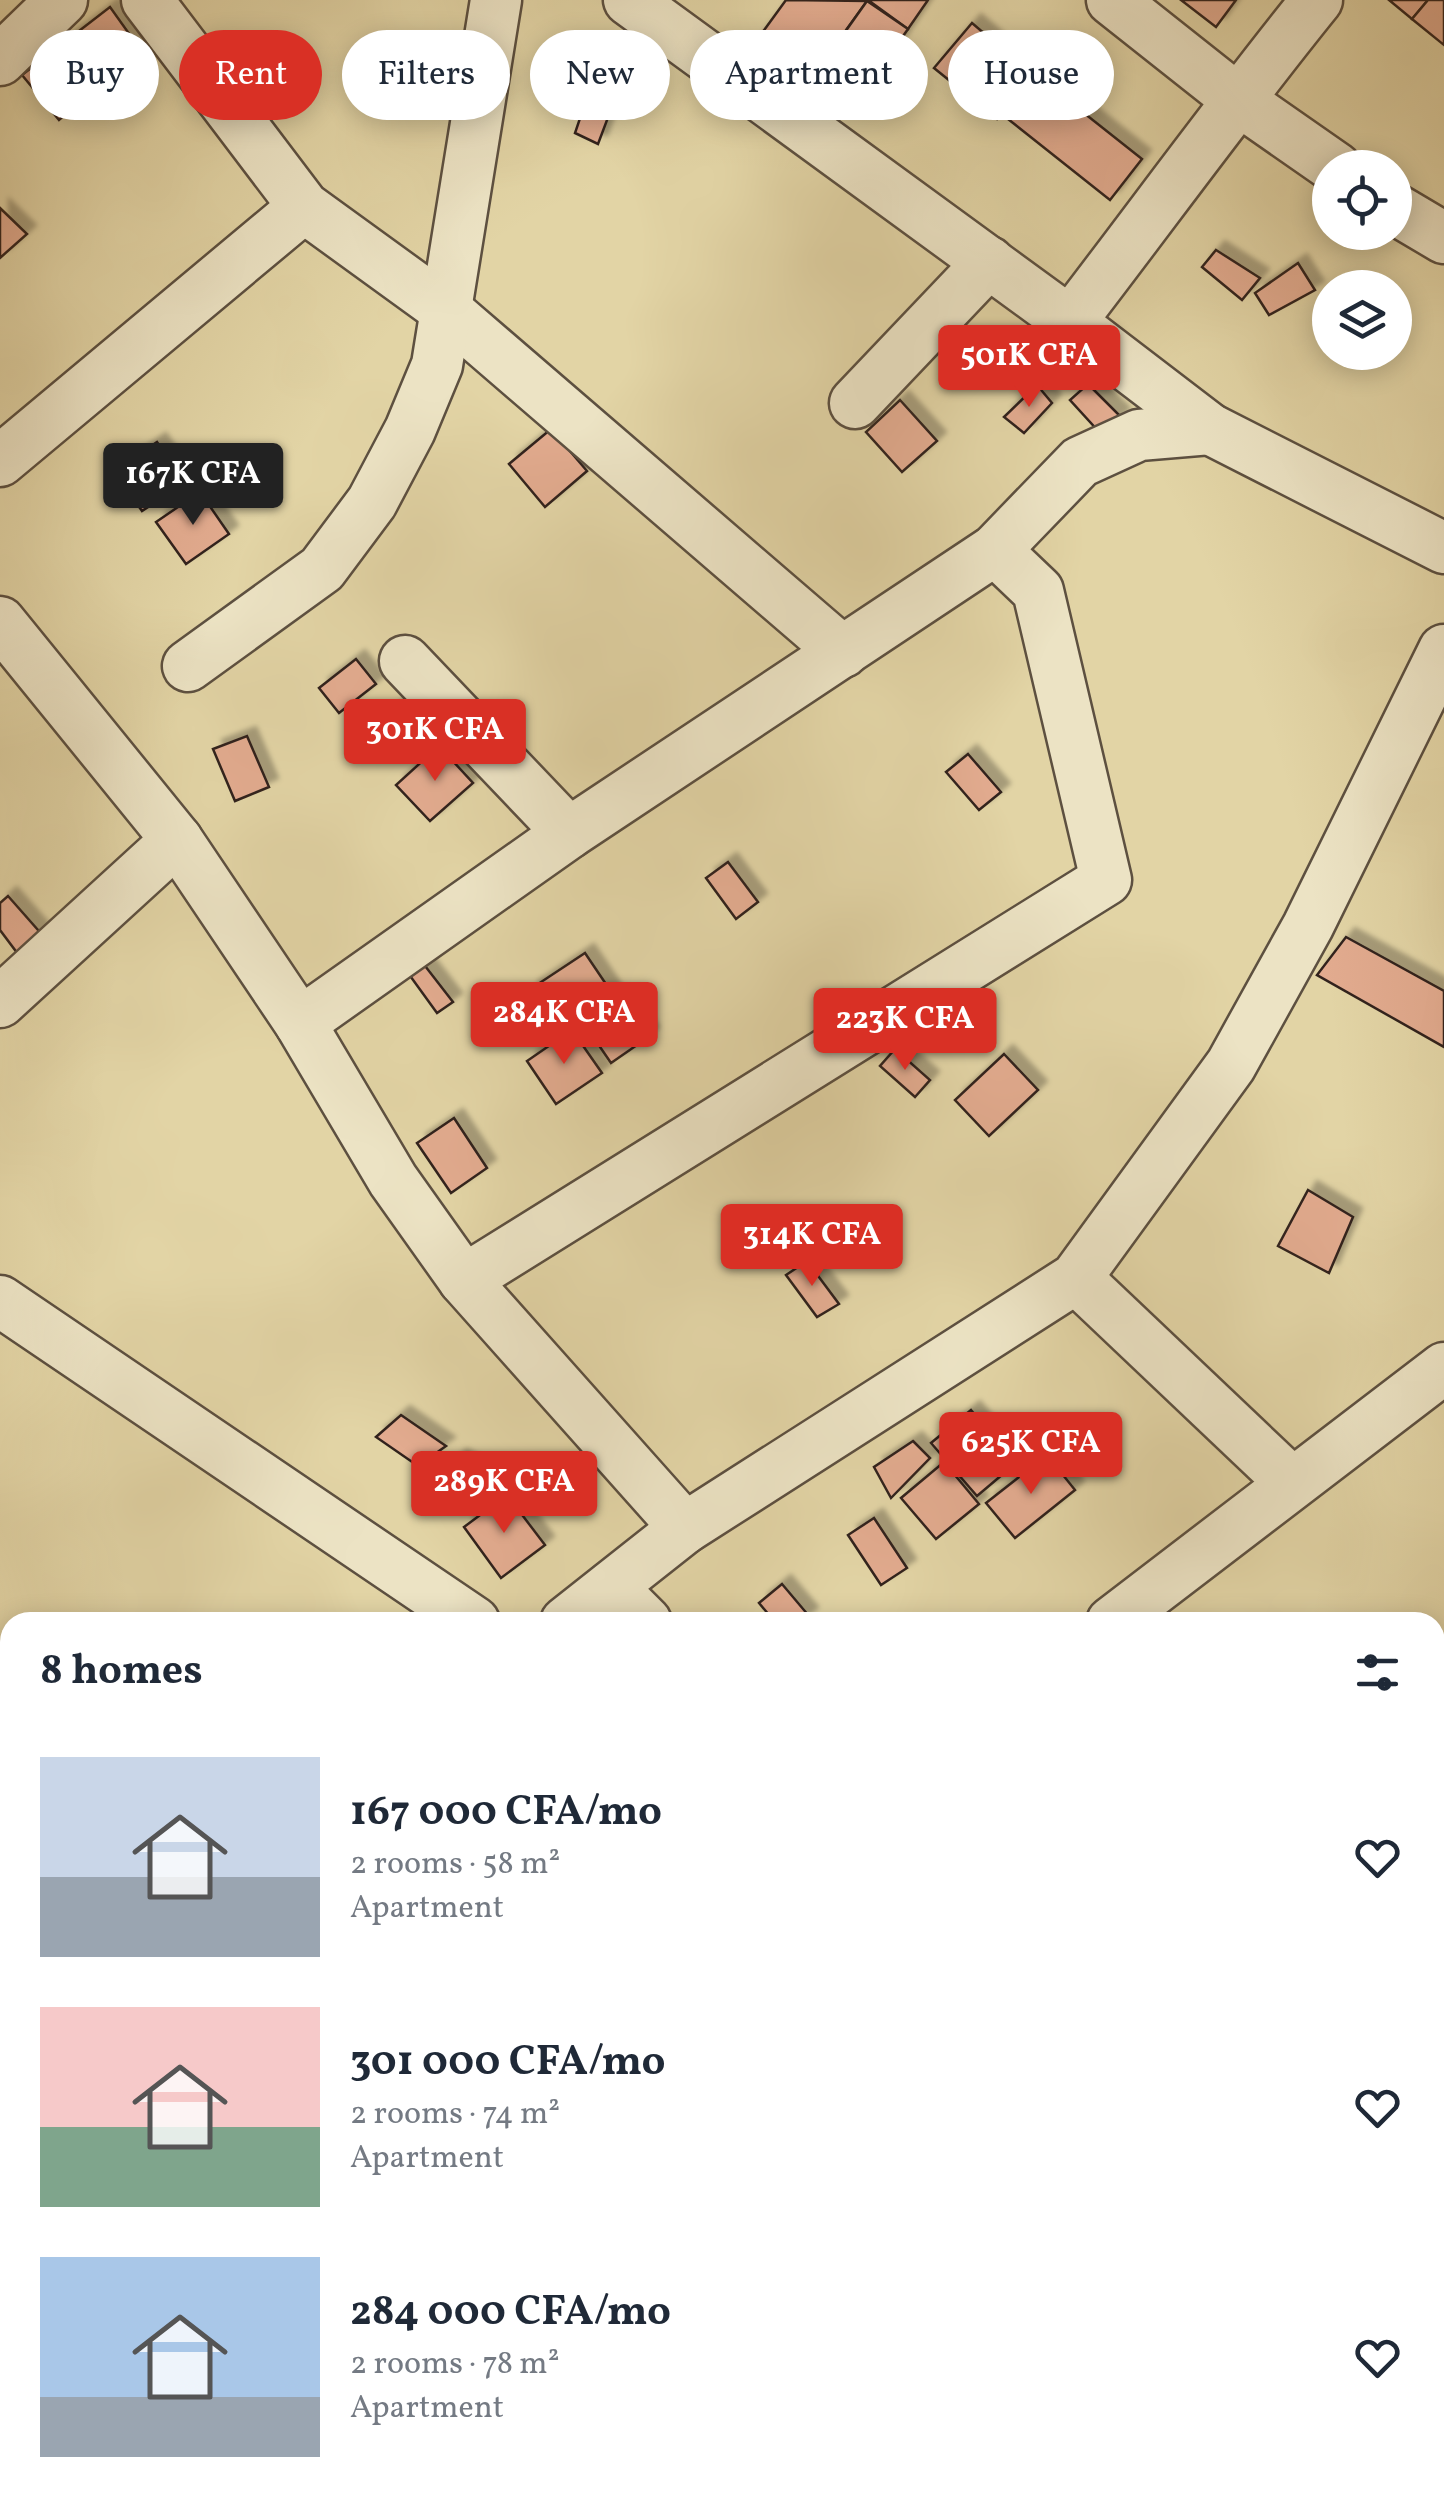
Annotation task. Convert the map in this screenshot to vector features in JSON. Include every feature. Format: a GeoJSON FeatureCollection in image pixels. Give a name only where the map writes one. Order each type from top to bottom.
{"type":"FeatureCollection","features":[{"type":"Feature","properties":{"kind":"street"},"geometry":{"type":"LineString","coordinates":[[0,60],[62,0]]}},
{"type":"Feature","properties":{"kind":"street"},"geometry":{"type":"LineString","coordinates":[[147,0],[304,207],[446,310],[843,652]]}},
{"type":"Feature","properties":{"kind":"street"},"geometry":{"type":"LineString","coordinates":[[188,666],[322,569],[372,502],[410,430],[438,365],[496,0]]}},
{"type":"Feature","properties":{"kind":"street"},"geometry":{"type":"LineString","coordinates":[[629,0],[989,262],[1210,430],[1444,548]]}},
{"type":"Feature","properties":{"kind":"street"},"geometry":{"type":"LineString","coordinates":[[1112,0],[1238,99],[1312,151]]}},
{"type":"Feature","properties":{"kind":"street"},"geometry":{"type":"LineString","coordinates":[[1070,322],[1317,0]]}},
{"type":"Feature","properties":{"kind":"street"},"geometry":{"type":"LineString","coordinates":[[0,460],[304,207]]}},
{"type":"Feature","properties":{"kind":"street"},"geometry":{"type":"LineString","coordinates":[[1412,218],[1444,238]]}},
{"type":"Feature","properties":{"kind":"street"},"geometry":{"type":"LineString","coordinates":[[855,403],[989,262]]}},
{"type":"Feature","properties":{"kind":"street"},"geometry":{"type":"LineString","coordinates":[[300,1023],[569,833],[995,550],[1080,462],[1139,435],[1210,430]]}},
{"type":"Feature","properties":{"kind":"street"},"geometry":{"type":"LineString","coordinates":[[464,1280],[1106,880],[1038,591],[995,550]]}},
{"type":"Feature","properties":{"kind":"street"},"geometry":{"type":"LineString","coordinates":[[0,622],[176,840],[300,1023],[393,1180],[464,1280],[685,1528]]}},
{"type":"Feature","properties":{"kind":"street"},"geometry":{"type":"LineString","coordinates":[[579,1612],[685,1528],[1076,1278],[1231,1065],[1308,926],[1444,650]]}},
{"type":"Feature","properties":{"kind":"street"},"geometry":{"type":"LineString","coordinates":[[406,660],[569,833]]}},
{"type":"Feature","properties":{"kind":"street"},"geometry":{"type":"LineString","coordinates":[[0,1002],[176,840]]}},
{"type":"Feature","properties":{"kind":"street"},"geometry":{"type":"LineString","coordinates":[[1076,1278],[1292,1483]]}},
{"type":"Feature","properties":{"kind":"street"},"geometry":{"type":"LineString","coordinates":[[0,1301],[459,1612]]}},
{"type":"Feature","properties":{"kind":"street"},"geometry":{"type":"LineString","coordinates":[[1125,1612],[1444,1368]]}},
{"type":"Feature","properties":{"kind":"street"},"geometry":{"type":"LineString","coordinates":[[611,1587],[636,1612]]}},
{"type":"Feature","properties":{"kind":"building"},"geometry":{"type":"Polygon","coordinates":[[[786,0],[867,1],[846,30],[764,30],[786,0]]]}},
{"type":"Feature","properties":{"kind":"building"},"geometry":{"type":"Polygon","coordinates":[[[868,0],[928,0],[908,29],[868,0]]]}},
{"type":"Feature","properties":{"kind":"building"},"geometry":{"type":"Polygon","coordinates":[[[1181,0],[1236,0],[1216,27],[1181,0]]]}},
{"type":"Feature","properties":{"kind":"building"},"geometry":{"type":"Polygon","coordinates":[[[1389,0],[1428,0],[1412,19],[1389,0]]]}},
{"type":"Feature","properties":{"kind":"building"},"geometry":{"type":"Polygon","coordinates":[[[1428,0],[1444,0],[1444,45],[1412,19],[1428,0]]]}},
{"type":"Feature","properties":{"kind":"building"},"geometry":{"type":"Polygon","coordinates":[[[867,1],[908,29],[907,30],[846,30],[867,1]]]}},
{"type":"Feature","properties":{"kind":"building"},"geometry":{"type":"Polygon","coordinates":[[[110,7],[126,30],[80,30],[110,7]]]}},
{"type":"Feature","properties":{"kind":"building"},"geometry":{"type":"Polygon","coordinates":[[[948,51],[948,79],[934,68],[948,51]]]}},
{"type":"Feature","properties":{"kind":"building"},"geometry":{"type":"Polygon","coordinates":[[[30,69],[30,85],[22,75],[30,69]]]}},
{"type":"Feature","properties":{"kind":"building"},"geometry":{"type":"Polygon","coordinates":[[[579,120],[607,120],[598,144],[575,133],[579,120]]]}},
{"type":"Feature","properties":{"kind":"building"},"geometry":{"type":"Polygon","coordinates":[[[1009,120],[1093,120],[1142,159],[1110,200],[1009,120]]]}},
{"type":"Feature","properties":{"kind":"building"},"geometry":{"type":"Polygon","coordinates":[[[0,208],[27,234],[0,258],[0,208]]]}},
{"type":"Feature","properties":{"kind":"building"},"geometry":{"type":"Polygon","coordinates":[[[1216,250],[1260,278],[1242,300],[1202,267],[1216,250]]]}},
{"type":"Feature","properties":{"kind":"building"},"geometry":{"type":"Polygon","coordinates":[[[1298,263],[1312,285],[1312,292],[1269,315],[1255,293],[1298,263]]]}},
{"type":"Feature","properties":{"kind":"building"},"geometry":{"type":"Polygon","coordinates":[[[1088,384],[1121,417],[1101,434],[1070,400],[1088,384]]]}},
{"type":"Feature","properties":{"kind":"building"},"geometry":{"type":"Polygon","coordinates":[[[1037,385],[1052,403],[1024,433],[1004,417],[1037,385]]]}},
{"type":"Feature","properties":{"kind":"building"},"geometry":{"type":"Polygon","coordinates":[[[900,400],[937,441],[902,472],[866,432],[900,400]]]}},
{"type":"Feature","properties":{"kind":"building"},"geometry":{"type":"Polygon","coordinates":[[[551,429],[587,471],[545,507],[509,464],[551,429]]]}},
{"type":"Feature","properties":{"kind":"building"},"geometry":{"type":"Polygon","coordinates":[[[157,442],[185,483],[142,511],[114,471],[157,442]]]}},
{"type":"Feature","properties":{"kind":"building"},"geometry":{"type":"Polygon","coordinates":[[[200,492],[229,534],[186,564],[156,522],[200,492]]]}},
{"type":"Feature","properties":{"kind":"building"},"geometry":{"type":"Polygon","coordinates":[[[356,659],[376,684],[339,713],[319,688],[356,659]]]}},
{"type":"Feature","properties":{"kind":"building"},"geometry":{"type":"Polygon","coordinates":[[[405,699],[428,724],[387,761],[365,736],[405,699]]]}},
{"type":"Feature","properties":{"kind":"building"},"geometry":{"type":"Polygon","coordinates":[[[247,736],[269,787],[235,801],[213,749],[247,736]]]}},
{"type":"Feature","properties":{"kind":"building"},"geometry":{"type":"Polygon","coordinates":[[[439,746],[473,783],[430,821],[396,785],[439,746]]]}},
{"type":"Feature","properties":{"kind":"building"},"geometry":{"type":"Polygon","coordinates":[[[968,754],[1001,792],[979,810],[946,772],[968,754]]]}},
{"type":"Feature","properties":{"kind":"building"},"geometry":{"type":"Polygon","coordinates":[[[728,862],[758,902],[736,919],[706,878],[728,862]]]}},
{"type":"Feature","properties":{"kind":"building"},"geometry":{"type":"Polygon","coordinates":[[[8,896],[45,938],[18,954],[0,930],[0,903],[8,896]]]}},
{"type":"Feature","properties":{"kind":"building"},"geometry":{"type":"Polygon","coordinates":[[[1346,937],[1444,991],[1444,1047],[1317,975],[1346,937]]]}},
{"type":"Feature","properties":{"kind":"building"},"geometry":{"type":"Polygon","coordinates":[[[585,953],[614,996],[559,1033],[529,990],[585,953]]]}},
{"type":"Feature","properties":{"kind":"building"},"geometry":{"type":"Polygon","coordinates":[[[422,962],[453,1002],[437,1013],[408,973],[422,962]]]}},
{"type":"Feature","properties":{"kind":"building"},"geometry":{"type":"Polygon","coordinates":[[[624,998],[650,1036],[611,1063],[585,1025],[624,998]]]}},
{"type":"Feature","properties":{"kind":"building"},"geometry":{"type":"Polygon","coordinates":[[[572,1030],[602,1073],[556,1104],[527,1061],[572,1030]]]}},
{"type":"Feature","properties":{"kind":"building"},"geometry":{"type":"Polygon","coordinates":[[[895,1049],[930,1080],[915,1097],[880,1066],[895,1049]]]}},
{"type":"Feature","properties":{"kind":"building"},"geometry":{"type":"Polygon","coordinates":[[[1004,1054],[1038,1090],[989,1136],[955,1100],[1004,1054]]]}},
{"type":"Feature","properties":{"kind":"building"},"geometry":{"type":"Polygon","coordinates":[[[454,1118],[487,1168],[451,1193],[417,1143],[454,1118]]]}},
{"type":"Feature","properties":{"kind":"building"},"geometry":{"type":"Polygon","coordinates":[[[1308,1190],[1353,1217],[1329,1273],[1278,1246],[1308,1190]]]}},
{"type":"Feature","properties":{"kind":"building"},"geometry":{"type":"Polygon","coordinates":[[[807,1261],[839,1304],[817,1317],[786,1275],[807,1261]]]}},
{"type":"Feature","properties":{"kind":"building"},"geometry":{"type":"Polygon","coordinates":[[[971,1410],[1016,1463],[977,1496],[931,1443],[971,1410]]]}},
{"type":"Feature","properties":{"kind":"building"},"geometry":{"type":"Polygon","coordinates":[[[401,1415],[446,1446],[418,1466],[376,1437],[401,1415]]]}},
{"type":"Feature","properties":{"kind":"building"},"geometry":{"type":"Polygon","coordinates":[[[913,1441],[930,1458],[891,1498],[874,1467],[913,1441]]]}},
{"type":"Feature","properties":{"kind":"building"},"geometry":{"type":"Polygon","coordinates":[[[1047,1455],[1075,1490],[1015,1538],[986,1503],[1047,1455]]]}},
{"type":"Feature","properties":{"kind":"building"},"geometry":{"type":"Polygon","coordinates":[[[458,1458],[497,1478],[468,1510],[422,1489],[458,1458]]]}},
{"type":"Feature","properties":{"kind":"building"},"geometry":{"type":"Polygon","coordinates":[[[944,1462],[979,1504],[936,1539],[901,1498],[944,1462]]]}},
{"type":"Feature","properties":{"kind":"building"},"geometry":{"type":"Polygon","coordinates":[[[507,1495],[545,1545],[501,1578],[464,1527],[507,1495]]]}},
{"type":"Feature","properties":{"kind":"building"},"geometry":{"type":"Polygon","coordinates":[[[874,1518],[907,1568],[881,1585],[848,1535],[874,1518]]]}},
{"type":"Feature","properties":{"kind":"building"},"geometry":{"type":"Polygon","coordinates":[[[782,1584],[806,1612],[767,1612],[759,1603],[782,1584]]]}}]}
